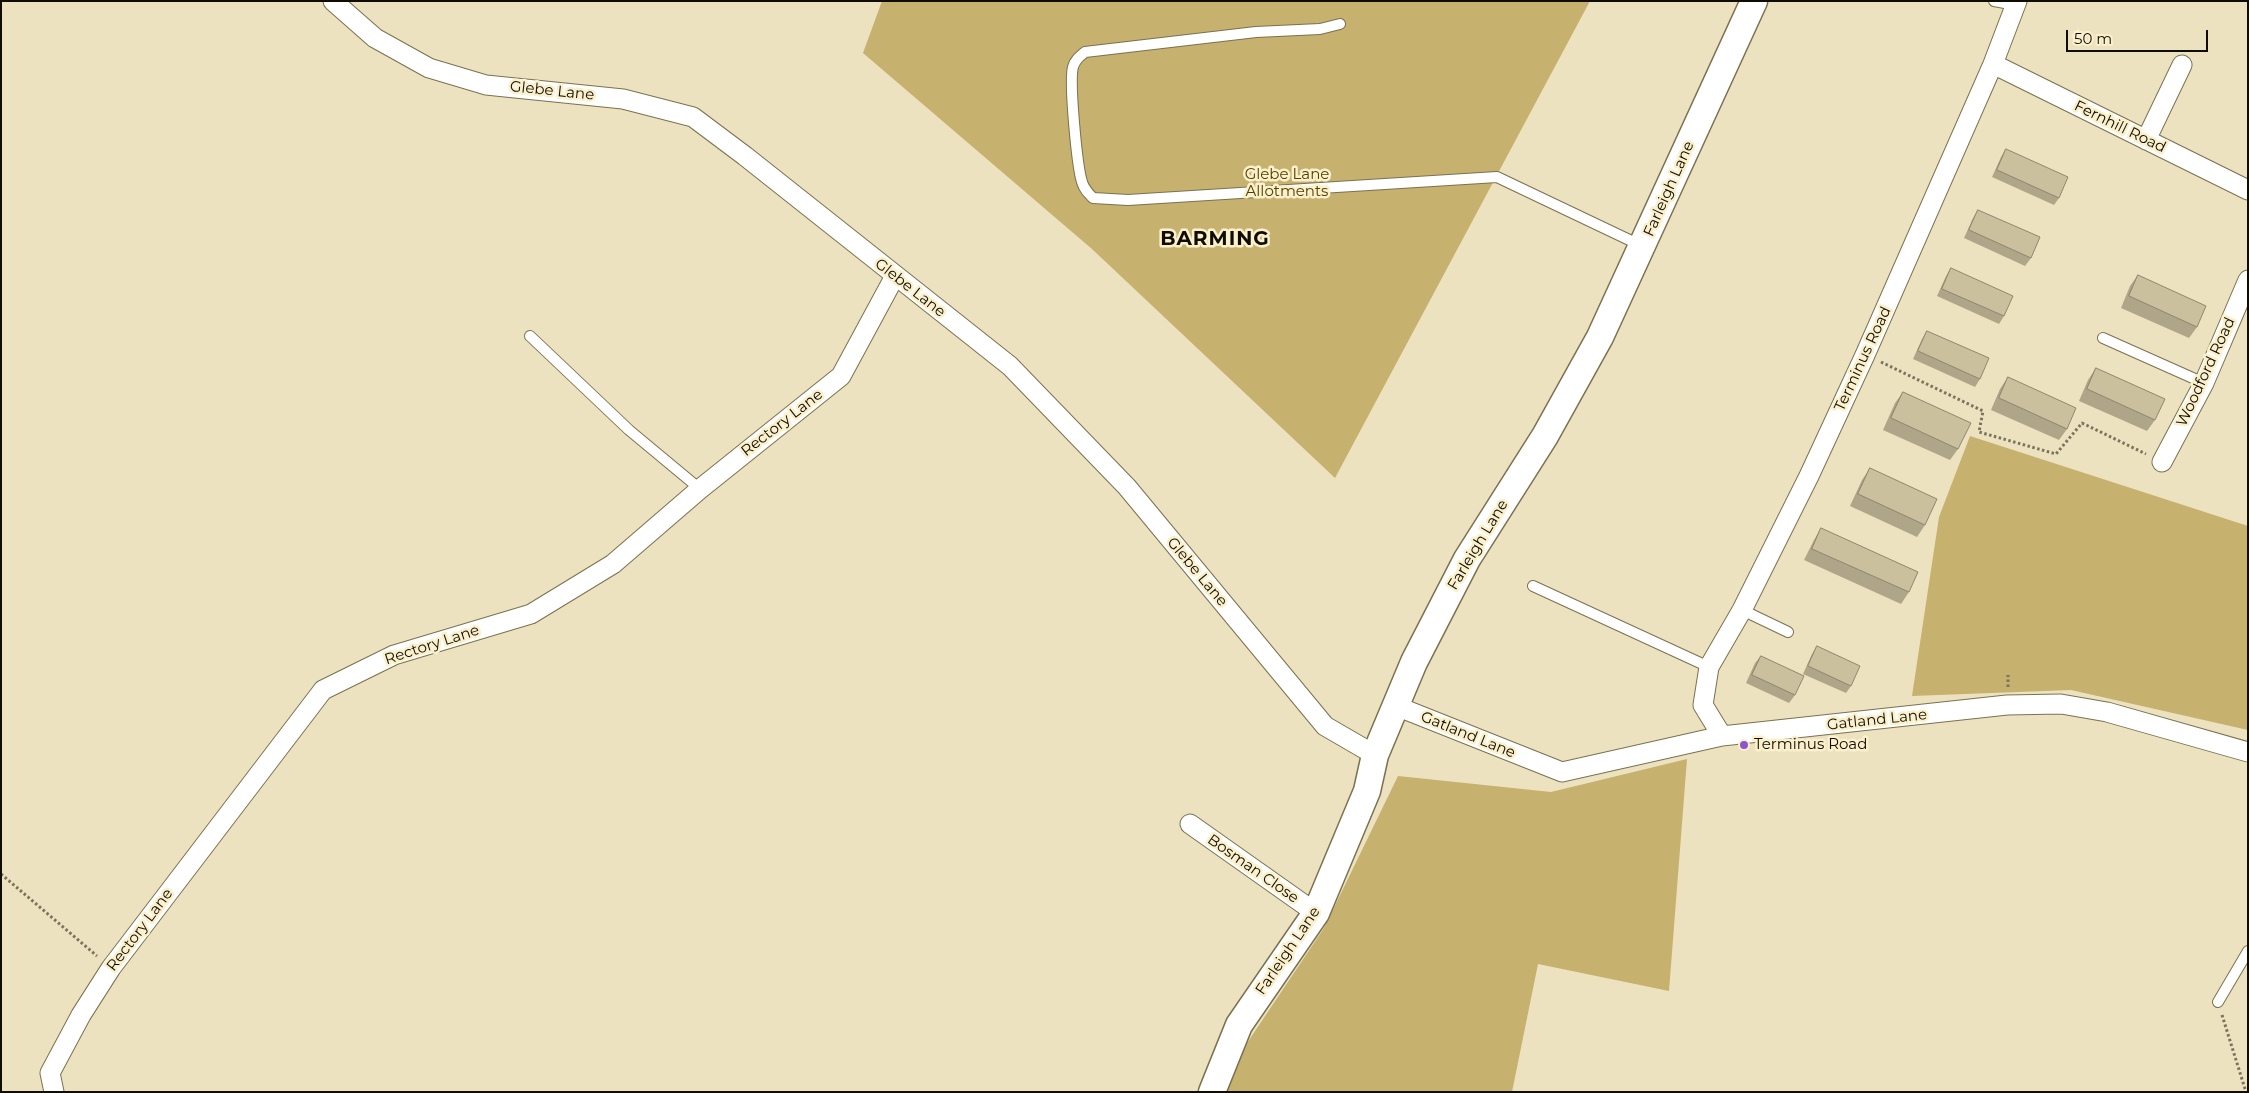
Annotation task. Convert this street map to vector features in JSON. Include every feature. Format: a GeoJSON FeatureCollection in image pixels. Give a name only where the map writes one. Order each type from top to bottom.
{"type":"FeatureCollection","features":[{"type":"Feature","properties":{"kind":"street","name":"Glebe Lane"},"geometry":{"type":"LineString","coordinates":[[333,1],[375,38],[429,68],[486,85],[623,98],[693,117],[1010,366],[1127,487],[1326,726],[1375,756]]}},
{"type":"Feature","properties":{"kind":"street","name":"Farleigh Lane"},"geometry":{"type":"LineString","coordinates":[[1212,1092],[1239,1024],[1316,913],[1367,791],[1375,756],[1419,654],[1462,567],[1545,436],[1600,337],[1643,247],[1754,1]]}},
{"type":"Feature","properties":{"kind":"street","name":"Terminus Road"},"geometry":{"type":"LineString","coordinates":[[1722,736],[1703,705],[1709,667],[1742,610],[1865,354],[1993,64],[2017,3]]}},
{"type":"Feature","properties":{"kind":"street","name":"Fernhill Road"},"geometry":{"type":"LineString","coordinates":[[1993,64],[2248,190]]}},
{"type":"Feature","properties":{"kind":"street"},"geometry":{"type":"LineString","coordinates":[[2146,140],[2182,65]]}},
{"type":"Feature","properties":{"kind":"street","name":"Rectory Lane"},"geometry":{"type":"LineString","coordinates":[[54,1092],[50,1073],[81,1015],[111,968],[323,690],[394,655],[531,614],[613,564],[700,489],[841,376],[895,276]]}},
{"type":"Feature","properties":{"kind":"street","name":"Woodford Road"},"geometry":{"type":"LineString","coordinates":[[2162,462],[2204,383],[2248,280]]}},
{"type":"Feature","properties":{"kind":"street","name":"Gatland Lane"},"geometry":{"type":"LineString","coordinates":[[1396,706],[1562,772],[1722,736],[2007,706],[2060,704],[2107,712],[2248,752]]}},
{"type":"Feature","properties":{"kind":"street","name":"Bosman Close"},"geometry":{"type":"LineString","coordinates":[[1190,824],[1316,913]]}},
{"type":"Feature","properties":{"kind":"lane"},"geometry":{"type":"LineString","coordinates":[[1994,1],[2017,3]]}},
{"type":"Feature","properties":{"kind":"lane"},"geometry":{"type":"LineString","coordinates":[[1340,24],[1320,29],[1256,32],[1085,52],[1077,58],[1073,68],[1072,82],[1078,161],[1082,183],[1087,192],[1093,198],[1128,200],[1497,177],[1643,247]]}},
{"type":"Feature","properties":{"kind":"lane"},"geometry":{"type":"LineString","coordinates":[[530,336],[629,430],[700,489]]}},
{"type":"Feature","properties":{"kind":"lane"},"geometry":{"type":"LineString","coordinates":[[2103,338],[2204,383]]}},
{"type":"Feature","properties":{"kind":"lane"},"geometry":{"type":"LineString","coordinates":[[1533,586],[1709,667]]}},
{"type":"Feature","properties":{"kind":"lane"},"geometry":{"type":"LineString","coordinates":[[1742,610],[1788,632]]}},
{"type":"Feature","properties":{"kind":"lane"},"geometry":{"type":"LineString","coordinates":[[2218,1002],[2248,952]]}},
{"type":"Feature","properties":{"kind":"path"},"geometry":{"type":"LineString","coordinates":[[1865,354],[1983,411],[1979,432],[2056,454],[2082,423],[2162,462]]}},
{"type":"Feature","properties":{"kind":"path"},"geometry":{"type":"LineString","coordinates":[[1,874],[111,968]]}},
{"type":"Feature","properties":{"kind":"path"},"geometry":{"type":"LineString","coordinates":[[2218,1002],[2246,1092]]}},
{"type":"Feature","properties":{"kind":"green space","name":"Glebe Lane Allotments"},"geometry":{"type":"Polygon","coordinates":[[[882,1],[1590,1],[1335,478],[1092,249],[863,53],[882,1]]]}},
{"type":"Feature","properties":{"kind":"green space"},"geometry":{"type":"Polygon","coordinates":[[[1970,436],[2248,526],[2248,730],[2071,690],[1912,696],[1939,517],[1970,436]]]}},
{"type":"Feature","properties":{"kind":"green space"},"geometry":{"type":"Polygon","coordinates":[[[1687,759],[1669,991],[1538,964],[1512,1092],[1226,1092],[1247,1043],[1324,928],[1398,776],[1551,792],[1687,759]]]}},
{"type":"Feature","properties":{"kind":"building"},"geometry":{"type":"Polygon","coordinates":[[[2006,149],[2068,177],[2059,198],[1997,170],[2006,149]]]}},
{"type":"Feature","properties":{"kind":"building"},"geometry":{"type":"Polygon","coordinates":[[[1978,210],[2040,237],[2031,258],[1969,230],[1978,210]]]}},
{"type":"Feature","properties":{"kind":"building"},"geometry":{"type":"Polygon","coordinates":[[[1951,268],[2013,296],[2004,316],[1942,289],[1951,268]]]}},
{"type":"Feature","properties":{"kind":"building"},"geometry":{"type":"Polygon","coordinates":[[[2138,275],[2206,306],[2197,327],[2129,296],[2138,275]]]}},
{"type":"Feature","properties":{"kind":"building"},"geometry":{"type":"Polygon","coordinates":[[[1927,331],[1989,358],[1980,379],[1918,351],[1927,331]]]}},
{"type":"Feature","properties":{"kind":"building"},"geometry":{"type":"Polygon","coordinates":[[[2096,368],[2165,399],[2155,420],[2087,389],[2096,368]]]}},
{"type":"Feature","properties":{"kind":"building"},"geometry":{"type":"Polygon","coordinates":[[[2008,377],[2076,408],[2067,429],[1999,398],[2008,377]]]}},
{"type":"Feature","properties":{"kind":"building"},"geometry":{"type":"Polygon","coordinates":[[[1903,392],[1971,423],[1958,449],[1891,418],[1903,392]]]}},
{"type":"Feature","properties":{"kind":"building"},"geometry":{"type":"Polygon","coordinates":[[[1870,468],[1937,499],[1925,525],[1858,494],[1870,468]]]}},
{"type":"Feature","properties":{"kind":"building"},"geometry":{"type":"Polygon","coordinates":[[[1821,528],[1918,572],[1909,592],[1812,549],[1821,528]]]}},
{"type":"Feature","properties":{"kind":"building"},"geometry":{"type":"Polygon","coordinates":[[[1817,646],[1860,666],[1851,686],[1808,666],[1817,646]]]}},
{"type":"Feature","properties":{"kind":"building"},"geometry":{"type":"Polygon","coordinates":[[[1761,656],[1804,676],[1795,695],[1752,675],[1761,656]]]}},
{"type":"Feature","properties":{"kind":"place","name":"Terminus Road"},"geometry":{"type":"Point","coordinates":[1744,745]}},
{"type":"Feature","properties":{"kind":"district","name":"BARMING"},"geometry":{"type":"Point","coordinates":[1215,239]}}]}
